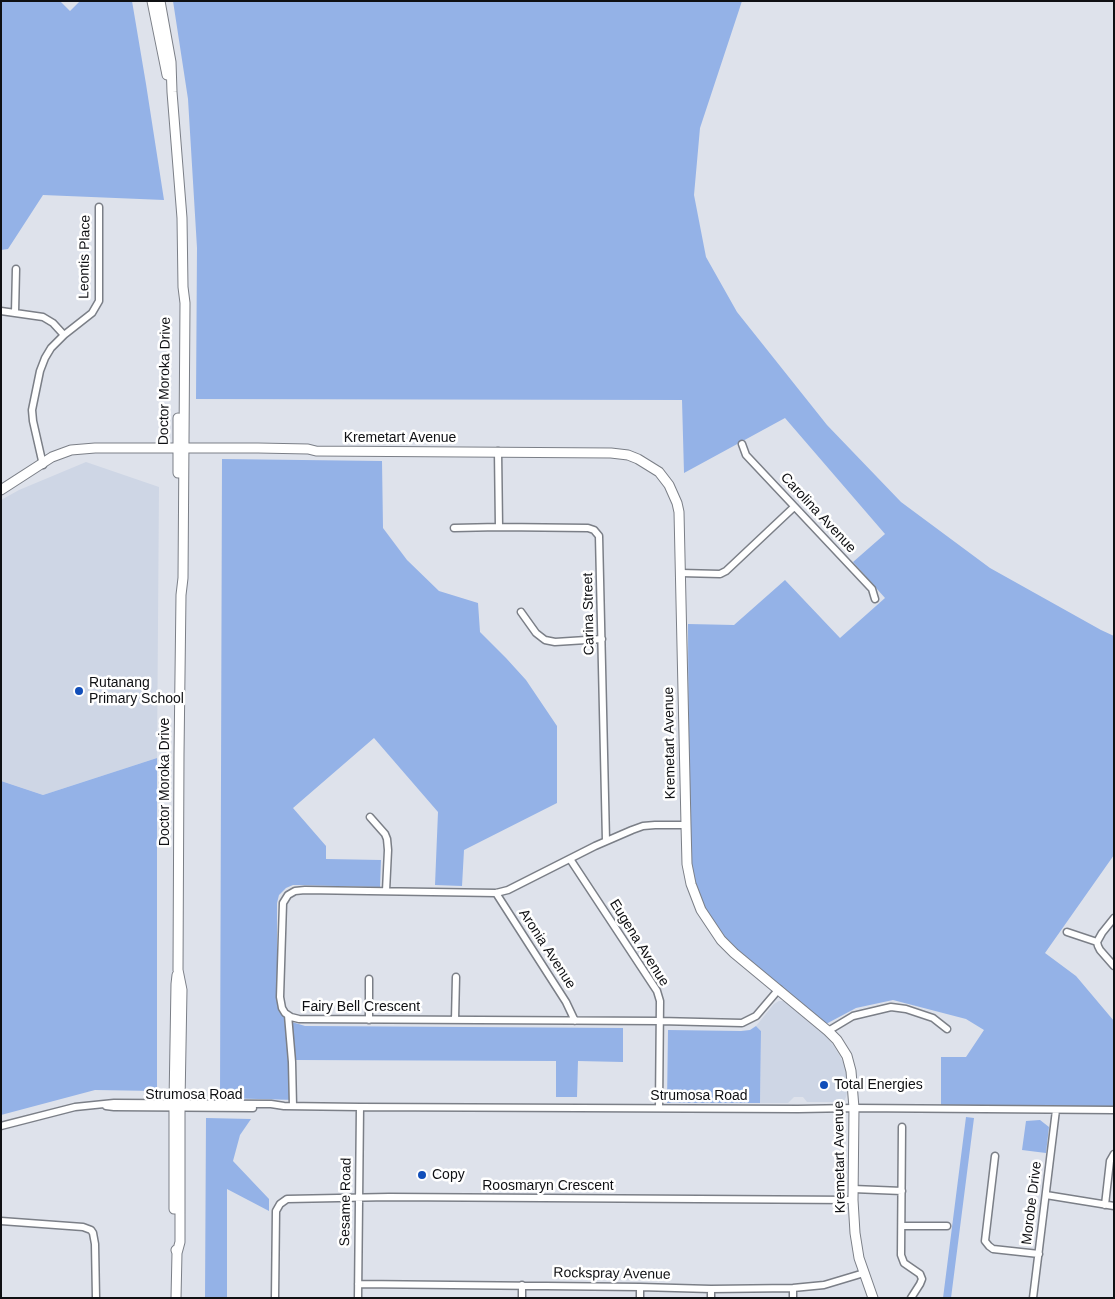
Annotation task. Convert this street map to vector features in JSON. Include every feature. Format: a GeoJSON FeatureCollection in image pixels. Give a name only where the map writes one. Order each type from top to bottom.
{"type":"FeatureCollection","features":[{"type":"Feature","properties":{"kind":"street","name":"Doctor Moroka Drive"},"geometry":{"type":"LineString","coordinates":[[152,1],[172,92]]}},
{"type":"Feature","properties":{"kind":"street","name":"Doctor Moroka Drive"},"geometry":{"type":"LineString","coordinates":[[160,1],[171,62],[182,218],[185,303],[178,584],[181,595],[178,970],[176,984],[177,1105],[174,1238],[177,1253],[176,1298]]}},
{"type":"Feature","properties":{"kind":"street","name":"Leontis Place"},"geometry":{"type":"LineString","coordinates":[[40,466],[32,410],[40,371],[51,348],[92,313],[99,301],[99,207]]}},
{"type":"Feature","properties":{"kind":"street"},"geometry":{"type":"LineString","coordinates":[[15,313],[16,269]]}},
{"type":"Feature","properties":{"kind":"street"},"geometry":{"type":"LineString","coordinates":[[1,310],[43,317],[57,326],[64,335]]}},
{"type":"Feature","properties":{"kind":"street","name":"Carolina Avenue"},"geometry":{"type":"LineString","coordinates":[[742,444],[746,455],[872,589],[876,599]]}},
{"type":"Feature","properties":{"kind":"street","name":"Kremetart Avenue"},"geometry":{"type":"LineString","coordinates":[[1,490],[40,466],[64,457],[77,454],[108,453],[305,454],[316,451],[612,453],[638,458],[664,478],[677,503],[679,512],[687,864],[691,884],[701,910],[721,940],[828,1031],[847,1056],[851,1072],[854,1108],[853,1200],[856,1242],[864,1274],[873,1298]]}},
{"type":"Feature","properties":{"kind":"street"},"geometry":{"type":"LineString","coordinates":[[498,451],[499,527]]}},
{"type":"Feature","properties":{"kind":"street"},"geometry":{"type":"LineString","coordinates":[[681,574],[720,574],[726,572],[794,508]]}},
{"type":"Feature","properties":{"kind":"street","name":"Carina Street"},"geometry":{"type":"LineString","coordinates":[[454,528],[588,528],[596,532],[600,538],[606,841]]}},
{"type":"Feature","properties":{"kind":"street"},"geometry":{"type":"LineString","coordinates":[[521,612],[536,633],[545,640],[555,642],[602,639]]}},
{"type":"Feature","properties":{"kind":"street"},"geometry":{"type":"LineString","coordinates":[[370,818],[385,834],[387,839],[386,891]]}},
{"type":"Feature","properties":{"kind":"street","name":"Fairy Bell Crescent"},"geometry":{"type":"LineString","coordinates":[[686,825],[642,826],[606,841],[508,890],[496,893],[295,891],[283,903],[280,996],[282,1008],[288,1015],[299,1019],[742,1023],[756,1016],[778,989]]}},
{"type":"Feature","properties":{"kind":"street","name":"Eugena Avenue"},"geometry":{"type":"LineString","coordinates":[[570,859],[654,986],[660,1001],[659,1108]]}},
{"type":"Feature","properties":{"kind":"street","name":"Aronia Avenue"},"geometry":{"type":"LineString","coordinates":[[496,893],[566,1002],[575,1021]]}},
{"type":"Feature","properties":{"kind":"street"},"geometry":{"type":"LineString","coordinates":[[1114,918],[1097,942],[1100,950],[1114,966]]}},
{"type":"Feature","properties":{"kind":"street"},"geometry":{"type":"LineString","coordinates":[[1067,932],[1097,942]]}},
{"type":"Feature","properties":{"kind":"street"},"geometry":{"type":"LineString","coordinates":[[455,1020],[456,977]]}},
{"type":"Feature","properties":{"kind":"street"},"geometry":{"type":"LineString","coordinates":[[369,979],[369,1020]]}},
{"type":"Feature","properties":{"kind":"street"},"geometry":{"type":"LineString","coordinates":[[828,1031],[853,1016],[891,1007],[906,1009],[933,1018],[946,1029]]}},
{"type":"Feature","properties":{"kind":"street"},"geometry":{"type":"LineString","coordinates":[[288,1015],[293,1106]]}},
{"type":"Feature","properties":{"kind":"street","name":"Strumosa Road"},"geometry":{"type":"LineString","coordinates":[[1,1126],[75,1107],[103,1105],[114,1107],[270,1104],[284,1106],[360,1107],[1114,1110]]}},
{"type":"Feature","properties":{"kind":"street","name":"Sesame Road"},"geometry":{"type":"LineString","coordinates":[[358,1298],[360,1107]]}},
{"type":"Feature","properties":{"kind":"street","name":"Morobe Drive"},"geometry":{"type":"LineString","coordinates":[[1033,1298],[1056,1110]]}},
{"type":"Feature","properties":{"kind":"street"},"geometry":{"type":"LineString","coordinates":[[902,1127],[901,1255],[902,1260],[920,1274],[921,1277],[920,1284],[911,1298]]}},
{"type":"Feature","properties":{"kind":"street"},"geometry":{"type":"LineString","coordinates":[[1105,1205],[1110,1161],[1114,1154]]}},
{"type":"Feature","properties":{"kind":"street"},"geometry":{"type":"LineString","coordinates":[[996,1156],[985,1241],[993,1248],[1038,1254]]}},
{"type":"Feature","properties":{"kind":"street"},"geometry":{"type":"LineString","coordinates":[[853,1190],[902,1191]]}},
{"type":"Feature","properties":{"kind":"street"},"geometry":{"type":"LineString","coordinates":[[1046,1195],[1114,1206]]}},
{"type":"Feature","properties":{"kind":"street","name":"Roosmaryn Crescent"},"geometry":{"type":"LineString","coordinates":[[275,1298],[275,1219],[276,1211],[286,1199],[389,1197],[853,1200]]}},
{"type":"Feature","properties":{"kind":"street"},"geometry":{"type":"LineString","coordinates":[[1,1221],[83,1227],[91,1230],[95,1238],[96,1298]]}},
{"type":"Feature","properties":{"kind":"street"},"geometry":{"type":"LineString","coordinates":[[902,1226],[946,1226]]}},
{"type":"Feature","properties":{"kind":"street","name":"Rockspray Avenue"},"geometry":{"type":"LineString","coordinates":[[358,1284],[711,1289],[793,1288],[824,1285],[864,1274]]}},
{"type":"Feature","properties":{"kind":"street"},"geometry":{"type":"LineString","coordinates":[[522,1285],[522,1298]]}},
{"type":"Feature","properties":{"kind":"street"},"geometry":{"type":"LineString","coordinates":[[640,1287],[640,1298]]}},
{"type":"Feature","properties":{"kind":"street"},"geometry":{"type":"LineString","coordinates":[[793,1288],[793,1298]]}},
{"type":"Feature","properties":{"kind":"street"},"geometry":{"type":"LineString","coordinates":[[711,1289],[711,1298]]}},
{"type":"Feature","properties":{"kind":"shaded area"},"geometry":{"type":"Polygon","coordinates":[[[1,1],[60,1],[70,11],[80,1],[132,1],[164,200],[43,195],[8,249],[1,250],[1,1]]]}},
{"type":"Feature","properties":{"kind":"shaded area"},"geometry":{"type":"Polygon","coordinates":[[[173,1],[742,1],[700,128],[694,195],[706,257],[737,312],[827,425],[901,502],[990,568],[1114,636],[1114,855],[1045,953],[1076,976],[1114,1021],[1114,1108],[941,1105],[941,1057],[966,1057],[984,1030],[966,1019],[893,1000],[856,1008],[826,1024],[723,938],[704,907],[695,882],[689,824],[688,624],[734,625],[785,580],[840,638],[885,598],[853,562],[885,534],[785,418],[684,473],[682,400],[196,399],[197,248],[188,99],[173,1]]]}},
{"type":"Feature","properties":{"kind":"shaded area"},"geometry":{"type":"Polygon","coordinates":[[[222,459],[382,461],[383,528],[407,560],[439,591],[478,603],[480,632],[526,680],[557,726],[557,803],[464,850],[462,886],[435,885],[438,812],[374,738],[293,808],[326,846],[326,859],[381,860],[380,887],[293,885],[286,888],[279,895],[277,903],[277,1005],[282,1015],[292,1022],[305,1026],[623,1028],[623,1062],[578,1061],[577,1097],[556,1097],[556,1061],[296,1060],[296,1100],[220,1098],[222,459]]]}},
{"type":"Feature","properties":{"kind":"shaded area","name":"Rutanang Primary School"},"geometry":{"type":"Polygon","coordinates":[[[86,462],[159,487],[157,758],[43,795],[1,781],[1,500],[19,490],[86,462]]]}},
{"type":"Feature","properties":{"kind":"shaded area"},"geometry":{"type":"Polygon","coordinates":[[[157,758],[157,1091],[95,1090],[1,1115],[1,781],[43,795],[157,758]]]}},
{"type":"Feature","properties":{"kind":"shaded area"},"geometry":{"type":"Polygon","coordinates":[[[784,1001],[817,1026],[834,1046],[845,1066],[847,1077],[848,1088],[844,1101],[807,1102],[803,1097],[794,1097],[788,1103],[760,1103],[761,1031],[756,1026],[774,1004],[784,1001]]]}},
{"type":"Feature","properties":{"kind":"shaded area"},"geometry":{"type":"Polygon","coordinates":[[[756,1026],[761,1031],[760,1103],[667,1103],[668,1030],[741,1031],[750,1030],[756,1026]]]}},
{"type":"Feature","properties":{"kind":"shaded area"},"geometry":{"type":"Polygon","coordinates":[[[966,1117],[974,1118],[951,1298],[943,1298],[966,1117]]]}},
{"type":"Feature","properties":{"kind":"shaded area"},"geometry":{"type":"Polygon","coordinates":[[[206,1118],[251,1119],[240,1135],[233,1161],[269,1199],[269,1211],[227,1189],[227,1298],[205,1298],[206,1118]]]}},
{"type":"Feature","properties":{"kind":"shaded area"},"geometry":{"type":"Polygon","coordinates":[[[1040,1120],[1049,1127],[1046,1153],[1022,1150],[1026,1121],[1040,1120]]]}},
{"type":"Feature","properties":{"kind":"place","name":"Rutanang Primary School"},"geometry":{"type":"Point","coordinates":[79,691]}},
{"type":"Feature","properties":{"kind":"place","name":"Total Energies"},"geometry":{"type":"Point","coordinates":[824,1085]}},
{"type":"Feature","properties":{"kind":"place","name":"Copy"},"geometry":{"type":"Point","coordinates":[422,1175]}}]}
